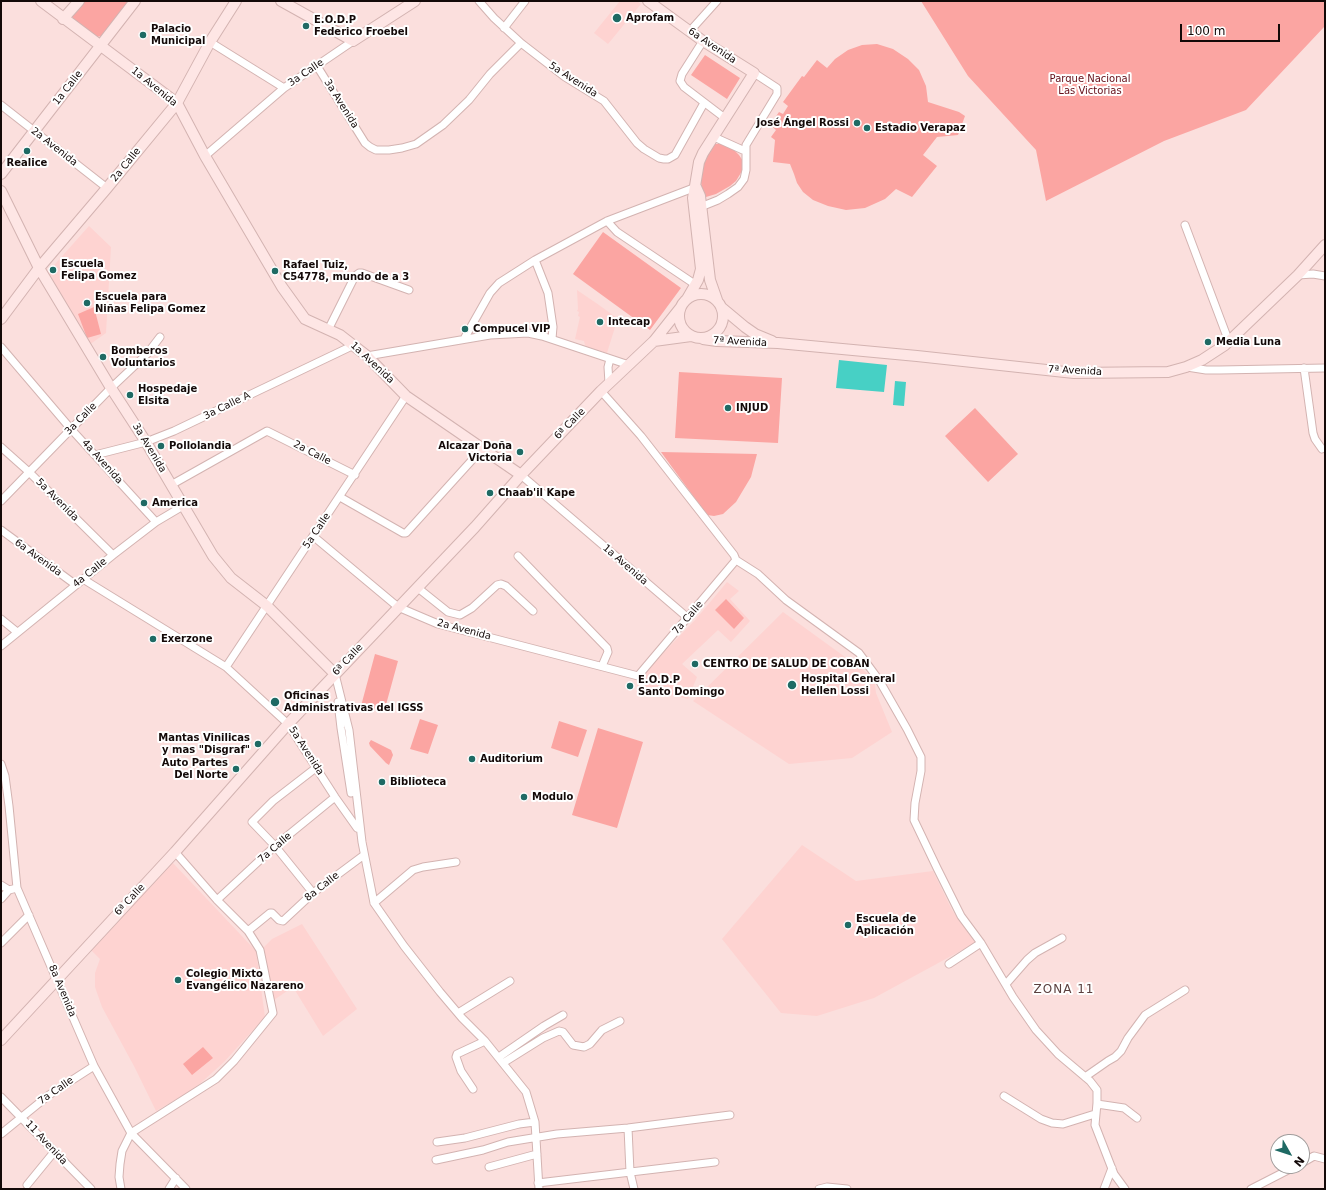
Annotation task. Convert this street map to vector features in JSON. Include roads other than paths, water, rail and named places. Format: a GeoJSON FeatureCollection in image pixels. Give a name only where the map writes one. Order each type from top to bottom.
{"type":"FeatureCollection","features":[{"type":"Feature","properties":{"kind":"main road","name":"1a Avenida"},"geometry":{"type":"LineString","coordinates":[[41,1],[177,103],[205,156],[282,287],[305,319],[340,335],[354,345],[367,356],[406,396],[520,475]]}},
{"type":"Feature","properties":{"kind":"main road"},"geometry":{"type":"LineString","coordinates":[[63,19],[78,1]]}},
{"type":"Feature","properties":{"kind":"main road","name":"1a Calle"},"geometry":{"type":"LineString","coordinates":[[1,174],[135,1]]}},
{"type":"Feature","properties":{"kind":"main road","name":"2a Calle"},"geometry":{"type":"LineString","coordinates":[[1,319],[39,268],[177,103],[210,42],[236,1]]}},
{"type":"Feature","properties":{"kind":"main road"},"geometry":{"type":"LineString","coordinates":[[281,1],[353,41]]}},
{"type":"Feature","properties":{"kind":"main road","name":"3a Calle"},"geometry":{"type":"LineString","coordinates":[[353,41],[415,1]]}},
{"type":"Feature","properties":{"kind":"main road","name":"6a Avenida"},"geometry":{"type":"LineString","coordinates":[[648,1],[703,41],[754,73]]}},
{"type":"Feature","properties":{"kind":"main road"},"geometry":{"type":"LineString","coordinates":[[719,304],[711,296],[699,294],[692,296],[684,303],[679,312],[680,324],[686,333],[703,339],[716,333],[723,321],[723,314],[710,280],[698,208],[693,196],[696,187],[699,162],[754,73]]}},
{"type":"Feature","properties":{"kind":"main road","name":"3a Avenida"},"geometry":{"type":"LineString","coordinates":[[1,191],[39,268],[111,388],[146,442],[213,556],[231,578],[268,606],[335,674]]}},
{"type":"Feature","properties":{"kind":"main road","name":"6ª Calle"},"geometry":{"type":"LineString","coordinates":[[1,1040],[175,852],[288,724],[475,527],[520,475],[601,391],[654,341],[684,303],[696,285],[700,274],[701,263],[698,208]]}},
{"type":"Feature","properties":{"kind":"main road","name":"7ª Avenida"},"geometry":{"type":"LineString","coordinates":[[703,339],[728,342],[778,343],[1074,373],[1168,372],[1186,367],[1215,352],[1229,342],[1298,275],[1325,245]]}},
{"type":"Feature","properties":{"kind":"main road","name":"7ª Avenida"},"geometry":{"type":"LineString","coordinates":[[719,304],[744,327],[755,334],[778,343]]}},
{"type":"Feature","properties":{"kind":"main road"},"geometry":{"type":"LineString","coordinates":[[654,341],[691,336]]}},
{"type":"Feature","properties":{"kind":"street","name":"5a Avenida"},"geometry":{"type":"LineString","coordinates":[[480,1],[504,28],[521,43],[565,77],[598,97],[609,107],[637,143],[652,154],[664,159],[672,157],[677,152],[704,103]]}},
{"type":"Feature","properties":{"kind":"street"},"geometry":{"type":"LineString","coordinates":[[504,28],[526,1]]}},
{"type":"Feature","properties":{"kind":"street"},"geometry":{"type":"LineString","coordinates":[[690,31],[717,1]]}},
{"type":"Feature","properties":{"kind":"street","name":"3a Calle"},"geometry":{"type":"LineString","coordinates":[[205,156],[284,88],[353,41]]}},
{"type":"Feature","properties":{"kind":"street"},"geometry":{"type":"LineString","coordinates":[[703,41],[680,77],[680,81],[681,84],[726,119]]}},
{"type":"Feature","properties":{"kind":"street"},"geometry":{"type":"LineString","coordinates":[[210,42],[284,88]]}},
{"type":"Feature","properties":{"kind":"street","name":"3a Avenida"},"geometry":{"type":"LineString","coordinates":[[317,66],[365,143],[376,150],[389,150],[416,144],[443,125],[469,100],[490,74],[521,43]]}},
{"type":"Feature","properties":{"kind":"street","name":"6a Avenida"},"geometry":{"type":"LineString","coordinates":[[745,151],[748,141],[776,97],[777,88],[754,73]]}},
{"type":"Feature","properties":{"kind":"street","name":"2a Avenida"},"geometry":{"type":"LineString","coordinates":[[1,105],[107,188]]}},
{"type":"Feature","properties":{"kind":"street"},"geometry":{"type":"LineString","coordinates":[[698,208],[718,200],[741,184],[744,179],[746,170],[745,151],[714,137]]}},
{"type":"Feature","properties":{"kind":"street"},"geometry":{"type":"LineString","coordinates":[[464,339],[490,293],[499,283],[535,260],[606,222],[696,187]]}},
{"type":"Feature","properties":{"kind":"street"},"geometry":{"type":"LineString","coordinates":[[606,222],[617,232],[696,285]]}},
{"type":"Feature","properties":{"kind":"street"},"geometry":{"type":"LineString","coordinates":[[1185,225],[1229,342]]}},
{"type":"Feature","properties":{"kind":"street"},"geometry":{"type":"LineString","coordinates":[[535,260],[548,293],[553,327],[552,340]]}},
{"type":"Feature","properties":{"kind":"street"},"geometry":{"type":"LineString","coordinates":[[328,330],[355,276],[359,273],[409,290]]}},
{"type":"Feature","properties":{"kind":"street"},"geometry":{"type":"LineString","coordinates":[[1298,275],[1313,274],[1325,276]]}},
{"type":"Feature","properties":{"kind":"street"},"geometry":{"type":"LineString","coordinates":[[367,356],[490,335],[528,333],[629,365]]}},
{"type":"Feature","properties":{"kind":"street","name":"3a Calle"},"geometry":{"type":"LineString","coordinates":[[1,502],[111,388],[147,354],[160,337]]}},
{"type":"Feature","properties":{"kind":"street","name":"3a Calle A"},"geometry":{"type":"LineString","coordinates":[[95,455],[146,442],[174,431],[354,345]]}},
{"type":"Feature","properties":{"kind":"street","name":"4a Avenida"},"geometry":{"type":"LineString","coordinates":[[1,347],[71,429],[156,522]]}},
{"type":"Feature","properties":{"kind":"street"},"geometry":{"type":"LineString","coordinates":[[609,384],[608,367],[610,358]]}},
{"type":"Feature","properties":{"kind":"street"},"geometry":{"type":"LineString","coordinates":[[1186,367],[1206,370],[1325,368]]}},
{"type":"Feature","properties":{"kind":"street"},"geometry":{"type":"LineString","coordinates":[[1304,368],[1313,433],[1322,449]]}},
{"type":"Feature","properties":{"kind":"street"},"geometry":{"type":"LineString","coordinates":[[601,391],[641,436],[734,555],[736,560],[758,574],[786,600],[859,653],[879,680],[921,757],[921,771],[915,803],[914,820],[937,868],[961,916],[981,943],[1036,1030],[1058,1054],[1090,1081],[1097,1090],[1095,1125],[1114,1174],[1125,1189]]}},
{"type":"Feature","properties":{"kind":"street","name":"5a Calle"},"geometry":{"type":"LineString","coordinates":[[226,667],[268,606],[406,396]]}},
{"type":"Feature","properties":{"kind":"street","name":"2a Calle"},"geometry":{"type":"LineString","coordinates":[[171,485],[269,431],[355,474]]}},
{"type":"Feature","properties":{"kind":"street","name":"5a Avenida"},"geometry":{"type":"LineString","coordinates":[[1,447],[29,472],[113,555]]}},
{"type":"Feature","properties":{"kind":"street"},"geometry":{"type":"LineString","coordinates":[[340,497],[403,533],[406,533],[482,449]]}},
{"type":"Feature","properties":{"kind":"street","name":"1a Avenida"},"geometry":{"type":"LineString","coordinates":[[520,475],[688,618]]}},
{"type":"Feature","properties":{"kind":"street","name":"4a Calle"},"geometry":{"type":"LineString","coordinates":[[1,646],[113,555],[156,522],[183,506]]}},
{"type":"Feature","properties":{"kind":"street","name":"6a Avenida"},"geometry":{"type":"LineString","coordinates":[[1,530],[76,585]]}},
{"type":"Feature","properties":{"kind":"street","name":"2a Avenida"},"geometry":{"type":"LineString","coordinates":[[313,536],[398,607],[438,624],[638,676]]}},
{"type":"Feature","properties":{"kind":"street"},"geometry":{"type":"LineString","coordinates":[[518,556],[607,648],[608,652],[602,666]]}},
{"type":"Feature","properties":{"kind":"street","name":"7a Calle"},"geometry":{"type":"LineString","coordinates":[[638,676],[736,560]]}},
{"type":"Feature","properties":{"kind":"street","name":"5a Avenida"},"geometry":{"type":"LineString","coordinates":[[83,579],[226,667],[288,724],[317,767],[335,798],[357,828]]}},
{"type":"Feature","properties":{"kind":"street"},"geometry":{"type":"LineString","coordinates":[[418,588],[448,612],[460,615],[472,608],[497,585],[501,584],[506,586],[533,611]]}},
{"type":"Feature","properties":{"kind":"street"},"geometry":{"type":"LineString","coordinates":[[1,619],[17,632]]}},
{"type":"Feature","properties":{"kind":"street"},"geometry":{"type":"LineString","coordinates":[[335,674],[341,728],[357,828],[362,842]]}},
{"type":"Feature","properties":{"kind":"street"},"geometry":{"type":"LineString","coordinates":[[335,674],[349,730],[362,842],[374,903],[404,946],[458,1012],[501,1060],[526,1092],[536,1122],[539,1186],[630,1172],[715,1162]]}},
{"type":"Feature","properties":{"kind":"street","name":"8a Avenida"},"geometry":{"type":"LineString","coordinates":[[1,764],[9,806],[17,888],[28,915],[94,1066],[131,1133],[186,1189]]}},
{"type":"Feature","properties":{"kind":"street"},"geometry":{"type":"LineString","coordinates":[[313,893],[275,846],[253,824],[253,820],[273,801],[317,767]]}},
{"type":"Feature","properties":{"kind":"street","name":"7a Calle"},"geometry":{"type":"LineString","coordinates":[[217,900],[275,846],[335,798]]}},
{"type":"Feature","properties":{"kind":"street"},"geometry":{"type":"LineString","coordinates":[[120,1189],[119,1177],[122,1151],[131,1133],[216,1079],[234,1061],[273,1013],[260,950],[248,931],[217,900],[175,852]]}},
{"type":"Feature","properties":{"kind":"street","name":"8a Calle"},"geometry":{"type":"LineString","coordinates":[[248,931],[267,915],[272,913],[279,920],[283,921],[313,893],[364,855]]}},
{"type":"Feature","properties":{"kind":"street"},"geometry":{"type":"LineString","coordinates":[[374,903],[413,870],[456,862]]}},
{"type":"Feature","properties":{"kind":"street"},"geometry":{"type":"LineString","coordinates":[[1,884],[9,890]]}},
{"type":"Feature","properties":{"kind":"street"},"geometry":{"type":"LineString","coordinates":[[1,899],[9,890],[17,888]]}},
{"type":"Feature","properties":{"kind":"street"},"geometry":{"type":"LineString","coordinates":[[1,943],[28,915]]}},
{"type":"Feature","properties":{"kind":"street"},"geometry":{"type":"LineString","coordinates":[[1006,984],[1035,953],[1062,938]]}},
{"type":"Feature","properties":{"kind":"street"},"geometry":{"type":"LineString","coordinates":[[949,964],[981,943]]}},
{"type":"Feature","properties":{"kind":"street"},"geometry":{"type":"LineString","coordinates":[[458,1012],[510,981]]}},
{"type":"Feature","properties":{"kind":"street"},"geometry":{"type":"LineString","coordinates":[[1085,1077],[1115,1057],[1121,1051],[1128,1038],[1145,1015],[1185,990]]}},
{"type":"Feature","properties":{"kind":"street"},"geometry":{"type":"LineString","coordinates":[[501,1060],[544,1026],[563,1015]]}},
{"type":"Feature","properties":{"kind":"street"},"geometry":{"type":"LineString","coordinates":[[501,1060],[559,1031],[563,1032],[573,1045],[584,1047],[590,1044],[602,1030],[620,1021]]}},
{"type":"Feature","properties":{"kind":"street"},"geometry":{"type":"LineString","coordinates":[[473,1089],[461,1071],[456,1057],[457,1054],[485,1041]]}},
{"type":"Feature","properties":{"kind":"street","name":"7a Calle"},"geometry":{"type":"LineString","coordinates":[[1,1134],[49,1095],[94,1066]]}},
{"type":"Feature","properties":{"kind":"street"},"geometry":{"type":"LineString","coordinates":[[1004,1096],[1042,1119],[1052,1123],[1064,1124],[1095,1114]]}},
{"type":"Feature","properties":{"kind":"street","name":"11 Avenida"},"geometry":{"type":"LineString","coordinates":[[1,1097],[91,1189]]}},
{"type":"Feature","properties":{"kind":"street"},"geometry":{"type":"LineString","coordinates":[[1097,1104],[1124,1108],[1137,1118]]}},
{"type":"Feature","properties":{"kind":"street"},"geometry":{"type":"LineString","coordinates":[[436,1160],[483,1150],[508,1142],[557,1134],[628,1128],[730,1115]]}},
{"type":"Feature","properties":{"kind":"street"},"geometry":{"type":"LineString","coordinates":[[437,1142],[465,1138],[519,1124],[536,1122]]}},
{"type":"Feature","properties":{"kind":"street"},"geometry":{"type":"LineString","coordinates":[[628,1128],[630,1172],[634,1189]]}},
{"type":"Feature","properties":{"kind":"street"},"geometry":{"type":"LineString","coordinates":[[27,1185],[54,1152]]}},
{"type":"Feature","properties":{"kind":"street"},"geometry":{"type":"LineString","coordinates":[[489,1167],[537,1154]]}},
{"type":"Feature","properties":{"kind":"street"},"geometry":{"type":"LineString","coordinates":[[1310,1158],[1314,1156],[1325,1159]]}},
{"type":"Feature","properties":{"kind":"street"},"geometry":{"type":"LineString","coordinates":[[1104,1189],[1112,1168]]}},
{"type":"Feature","properties":{"kind":"street"},"geometry":{"type":"LineString","coordinates":[[1251,1189],[1280,1174]]}},
{"type":"Feature","properties":{"kind":"street"},"geometry":{"type":"LineString","coordinates":[[170,1189],[176,1178]]}},
{"type":"Feature","properties":{"kind":"street"},"geometry":{"type":"LineString","coordinates":[[818,1189],[827,1187],[847,1189]]}},
{"type":"Feature","properties":{"kind":"water"},"geometry":{"type":"Polygon","coordinates":[[[839,360],[887,365],[884,392],[836,388],[839,360]]]}},
{"type":"Feature","properties":{"kind":"water"},"geometry":{"type":"Polygon","coordinates":[[[895,381],[906,382],[904,406],[893,405],[895,381]]]}},
{"type":"Feature","properties":{"kind":"place","name":"Aprofam"},"geometry":{"type":"Point","coordinates":[617,18]}},
{"type":"Feature","properties":{"kind":"place","name":"E.O.D.P Federico Froebel"},"geometry":{"type":"Point","coordinates":[306,26]}},
{"type":"Feature","properties":{"kind":"place","name":"Palacio Municipal"},"geometry":{"type":"Point","coordinates":[143,35]}},
{"type":"Feature","properties":{"kind":"place","name":"José Ángel Rossi"},"geometry":{"type":"Point","coordinates":[857,123]}},
{"type":"Feature","properties":{"kind":"place","name":"Estadio Verapaz"},"geometry":{"type":"Point","coordinates":[867,128]}},
{"type":"Feature","properties":{"kind":"place","name":"Realice"},"geometry":{"type":"Point","coordinates":[27,151]}},
{"type":"Feature","properties":{"kind":"place","name":"Escuela Felipa Gomez"},"geometry":{"type":"Point","coordinates":[53,270]}},
{"type":"Feature","properties":{"kind":"place","name":"Rafael Tuiz, C54778, mundo de a 3"},"geometry":{"type":"Point","coordinates":[275,271]}},
{"type":"Feature","properties":{"kind":"place","name":"Escuela para Niñas Felipa Gomez"},"geometry":{"type":"Point","coordinates":[87,303]}},
{"type":"Feature","properties":{"kind":"place","name":"Intecap"},"geometry":{"type":"Point","coordinates":[600,322]}},
{"type":"Feature","properties":{"kind":"place","name":"Compucel VIP"},"geometry":{"type":"Point","coordinates":[465,329]}},
{"type":"Feature","properties":{"kind":"place","name":"Media Luna"},"geometry":{"type":"Point","coordinates":[1208,342]}},
{"type":"Feature","properties":{"kind":"place","name":"Bomberos Voluntarios"},"geometry":{"type":"Point","coordinates":[103,357]}},
{"type":"Feature","properties":{"kind":"place","name":"Hospedaje Elsita"},"geometry":{"type":"Point","coordinates":[130,395]}},
{"type":"Feature","properties":{"kind":"place","name":"INJUD"},"geometry":{"type":"Point","coordinates":[728,408]}},
{"type":"Feature","properties":{"kind":"place","name":"Pollolandia"},"geometry":{"type":"Point","coordinates":[161,446]}},
{"type":"Feature","properties":{"kind":"place","name":"Alcazar Doña Victoria"},"geometry":{"type":"Point","coordinates":[520,452]}},
{"type":"Feature","properties":{"kind":"place","name":"Chaab'il Kape"},"geometry":{"type":"Point","coordinates":[490,493]}},
{"type":"Feature","properties":{"kind":"place","name":"America"},"geometry":{"type":"Point","coordinates":[144,503]}},
{"type":"Feature","properties":{"kind":"place","name":"Exerzone"},"geometry":{"type":"Point","coordinates":[153,639]}},
{"type":"Feature","properties":{"kind":"place","name":"CENTRO DE SALUD DE COBAN"},"geometry":{"type":"Point","coordinates":[695,664]}},
{"type":"Feature","properties":{"kind":"place","name":"Hospital General Hellen Lossi"},"geometry":{"type":"Point","coordinates":[792,685]}},
{"type":"Feature","properties":{"kind":"place","name":"E.O.D.P Santo Domingo"},"geometry":{"type":"Point","coordinates":[630,686]}},
{"type":"Feature","properties":{"kind":"place","name":"Oficinas Administrativas del IGSS"},"geometry":{"type":"Point","coordinates":[275,702]}},
{"type":"Feature","properties":{"kind":"place","name":"Mantas Vinilicas y mas \"Disgraf\""},"geometry":{"type":"Point","coordinates":[258,744]}},
{"type":"Feature","properties":{"kind":"place","name":"Auditorium"},"geometry":{"type":"Point","coordinates":[472,759]}},
{"type":"Feature","properties":{"kind":"place","name":"Auto Partes Del Norte"},"geometry":{"type":"Point","coordinates":[236,769]}},
{"type":"Feature","properties":{"kind":"place","name":"Biblioteca"},"geometry":{"type":"Point","coordinates":[382,782]}},
{"type":"Feature","properties":{"kind":"place","name":"Modulo"},"geometry":{"type":"Point","coordinates":[524,797]}},
{"type":"Feature","properties":{"kind":"place","name":"Escuela de Aplicación"},"geometry":{"type":"Point","coordinates":[848,925]}},
{"type":"Feature","properties":{"kind":"place","name":"Colegio Mixto Evangélico Nazareno"},"geometry":{"type":"Point","coordinates":[178,980]}},
{"type":"Feature","properties":{"kind":"district","name":"ZONA 11"},"geometry":{"type":"Point","coordinates":[1064,990]}},
{"type":"Feature","properties":{"kind":"park label","name":"Parque Nacional Las Victorias"},"geometry":{"type":"Point","coordinates":[1090,84]}}]}
